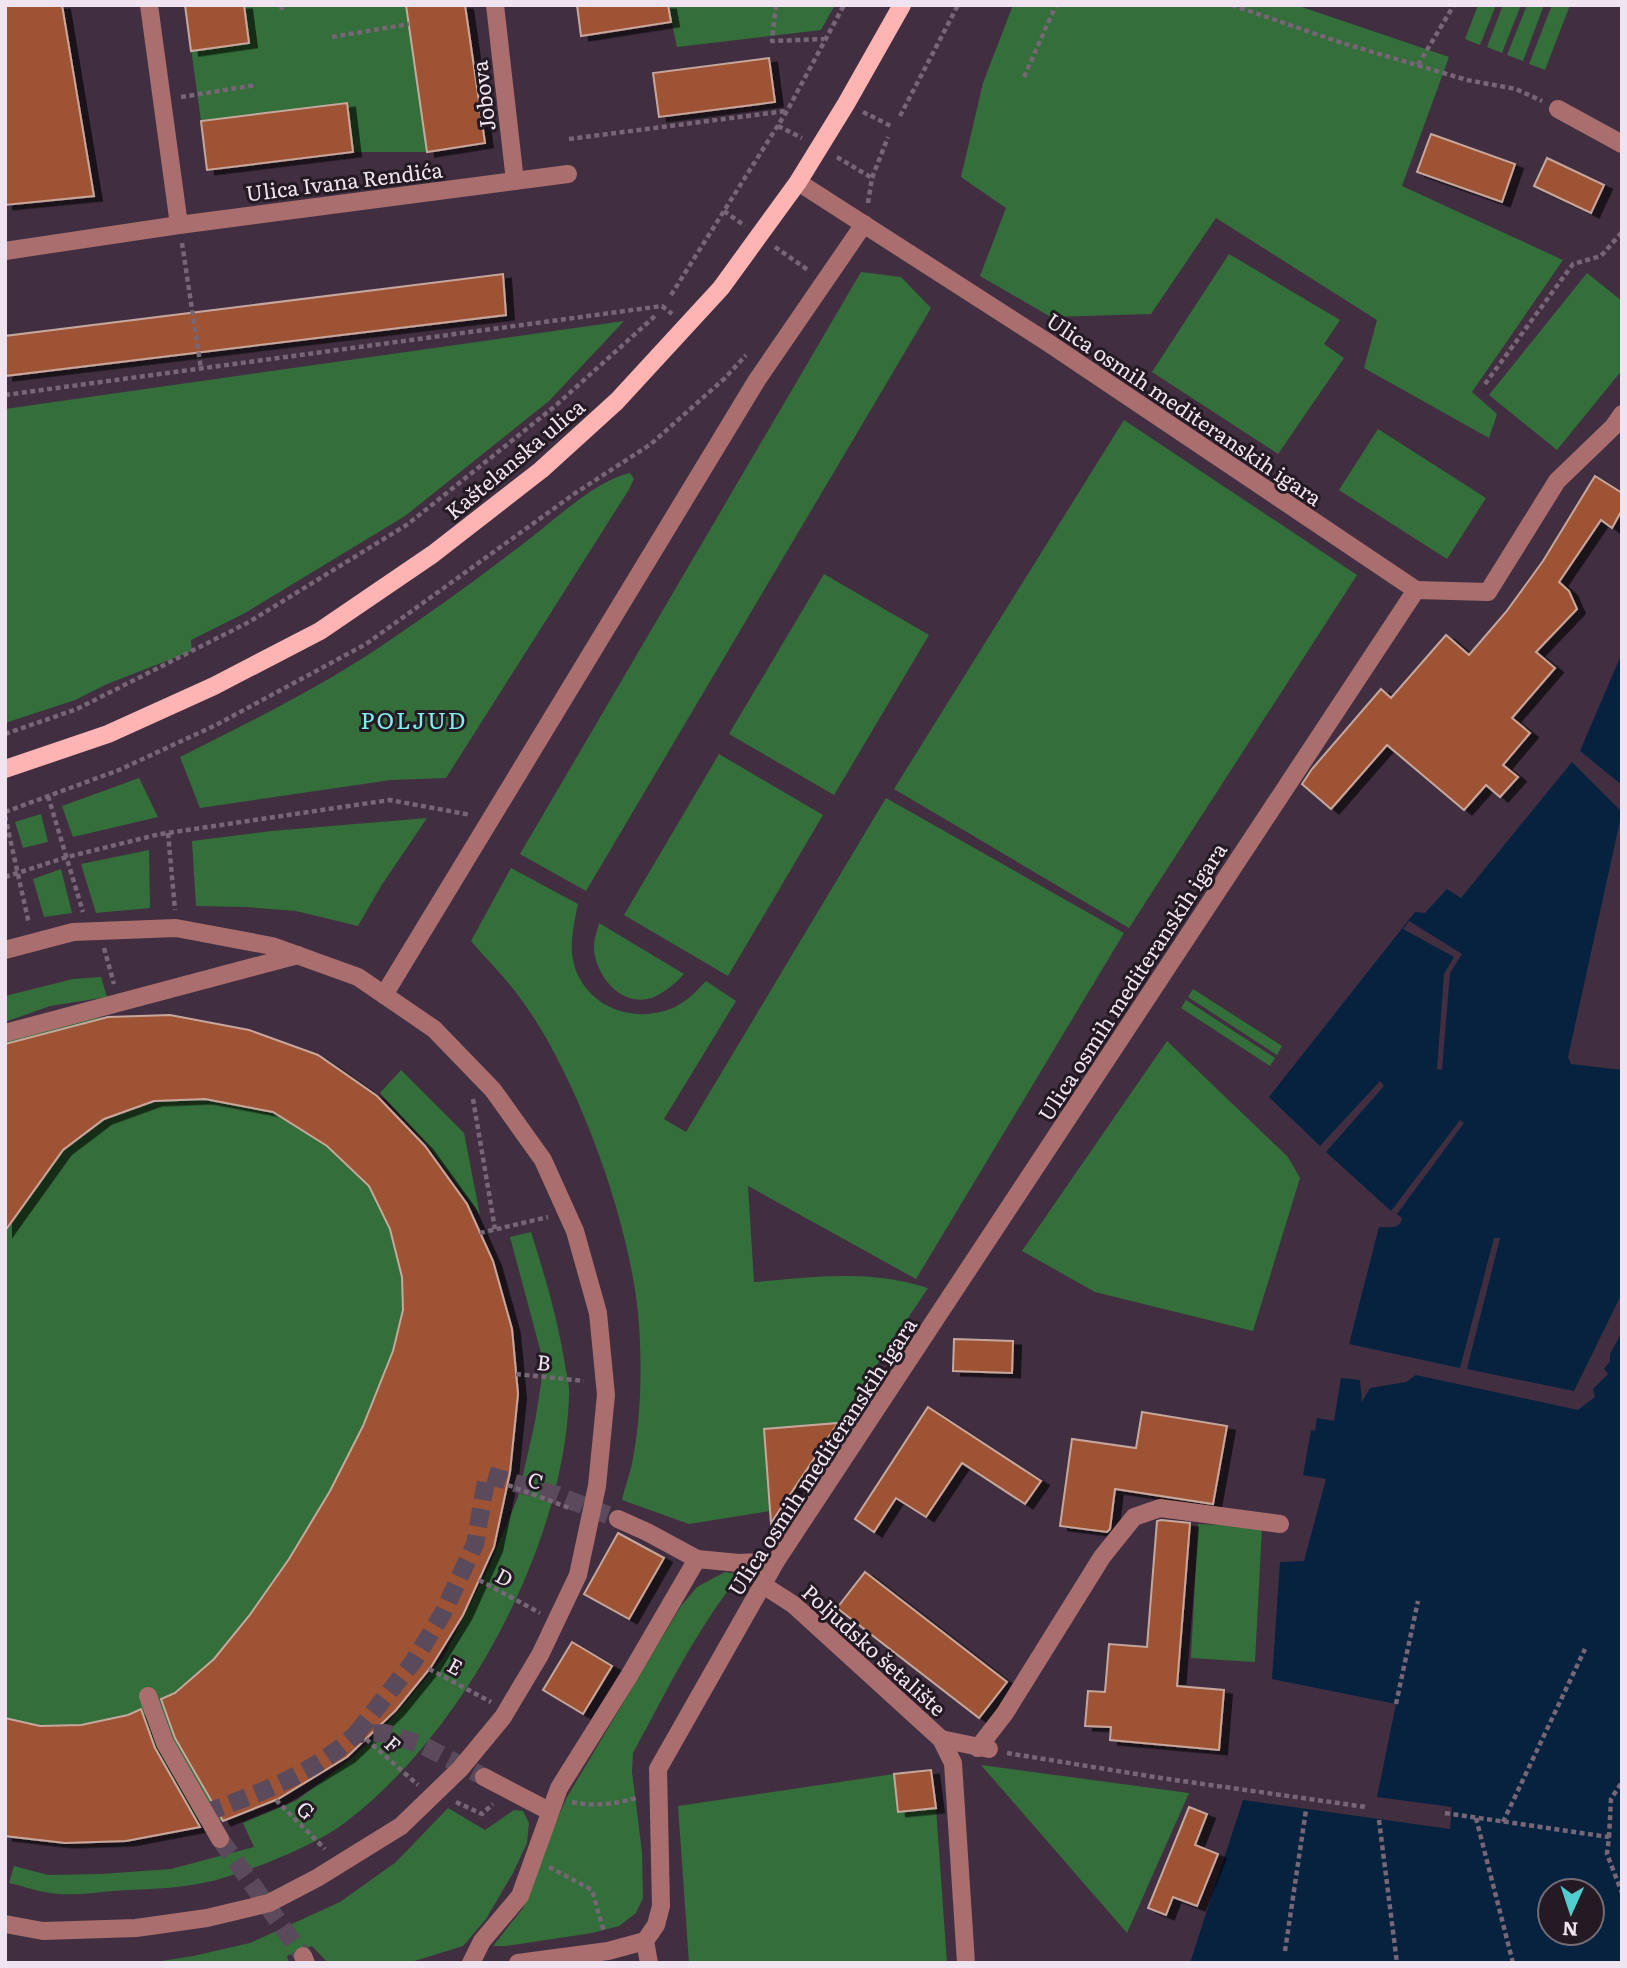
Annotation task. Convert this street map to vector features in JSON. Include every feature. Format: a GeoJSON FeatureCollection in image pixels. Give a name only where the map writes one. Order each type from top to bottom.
{"type":"FeatureCollection","features":[{"type":"Feature","properties":{"kind":"main road","name":"Kaštelanska ulica"},"geometry":{"type":"LineString","coordinates":[[5,769],[108,734],[214,686],[320,631],[433,554],[541,470],[617,401],[721,288],[798,182],[902,5]]}},
{"type":"Feature","properties":{"kind":"street"},"geometry":{"type":"LineString","coordinates":[[149,5],[179,225]]}},
{"type":"Feature","properties":{"kind":"street","name":"Jobova"},"geometry":{"type":"LineString","coordinates":[[495,5],[515,181]]}},
{"type":"Feature","properties":{"kind":"street"},"geometry":{"type":"LineString","coordinates":[[1558,109],[1622,144]]}},
{"type":"Feature","properties":{"kind":"street","name":"Ulica Ivana Rendića"},"geometry":{"type":"LineString","coordinates":[[5,251],[179,225],[568,174]]}},
{"type":"Feature","properties":{"kind":"street","name":"Ulica osmih mediteranskih igara"},"geometry":{"type":"LineString","coordinates":[[645,1941],[656,1925],[661,1906],[658,1769],[776,1561],[1416,590],[1047,342],[798,182]]}},
{"type":"Feature","properties":{"kind":"street"},"geometry":{"type":"LineString","coordinates":[[384,995],[757,380],[864,224]]}},
{"type":"Feature","properties":{"kind":"street"},"geometry":{"type":"LineString","coordinates":[[1416,590],[1488,592],[1558,481],[1613,427],[1622,414]]}},
{"type":"Feature","properties":{"kind":"street"},"geometry":{"type":"LineString","coordinates":[[5,950],[73,932],[176,928],[272,946],[358,977],[434,1029],[492,1090],[543,1160],[575,1231],[598,1313],[606,1395],[597,1486],[578,1575],[541,1656],[503,1717],[460,1769],[401,1826],[317,1878],[268,1903],[207,1918],[136,1928],[43,1931],[5,1924]]}},
{"type":"Feature","properties":{"kind":"street"},"geometry":{"type":"LineString","coordinates":[[5,1033],[298,955]]}},
{"type":"Feature","properties":{"kind":"street"},"geometry":{"type":"LineString","coordinates":[[941,1739],[983,1749],[1102,1557],[1134,1517],[1160,1508],[1280,1524]]}},
{"type":"Feature","properties":{"kind":"street"},"geometry":{"type":"LineString","coordinates":[[618,1519],[698,1559],[739,1563],[776,1561]]}},
{"type":"Feature","properties":{"kind":"street"},"geometry":{"type":"LineString","coordinates":[[471,1963],[482,1941],[520,1896],[551,1805],[698,1559]]}},
{"type":"Feature","properties":{"kind":"street","name":"Poljudsko šetalište"},"geometry":{"type":"LineString","coordinates":[[763,1585],[794,1605],[941,1739],[953,1763],[966,1963]]}},
{"type":"Feature","properties":{"kind":"street"},"geometry":{"type":"LineString","coordinates":[[148,1696],[165,1743],[220,1839]]}},
{"type":"Feature","properties":{"kind":"street"},"geometry":{"type":"LineString","coordinates":[[484,1777],[551,1805]]}},
{"type":"Feature","properties":{"kind":"street"},"geometry":{"type":"LineString","coordinates":[[518,1963],[608,1951],[645,1941],[649,1963]]}},
{"type":"Feature","properties":{"kind":"path"},"geometry":{"type":"LineString","coordinates":[[776,5],[772,41],[824,39]]}},
{"type":"Feature","properties":{"kind":"path"},"geometry":{"type":"LineString","coordinates":[[671,295],[787,111],[844,5]]}},
{"type":"Feature","properties":{"kind":"path"},"geometry":{"type":"LineString","coordinates":[[900,116],[958,5]]}},
{"type":"Feature","properties":{"kind":"path"},"geometry":{"type":"LineString","coordinates":[[1024,77],[1056,5]]}},
{"type":"Feature","properties":{"kind":"path"},"geometry":{"type":"LineString","coordinates":[[1232,5],[1339,42],[1467,80],[1516,89],[1558,109]]}},
{"type":"Feature","properties":{"kind":"path"},"geometry":{"type":"LineString","coordinates":[[1418,65],[1454,5]]}},
{"type":"Feature","properties":{"kind":"path"},"geometry":{"type":"LineString","coordinates":[[332,37],[409,24]]}},
{"type":"Feature","properties":{"kind":"path"},"geometry":{"type":"LineString","coordinates":[[162,100],[256,85]]}},
{"type":"Feature","properties":{"kind":"path"},"geometry":{"type":"LineString","coordinates":[[846,104],[893,127]]}},
{"type":"Feature","properties":{"kind":"path"},"geometry":{"type":"LineString","coordinates":[[569,139],[787,111]]}},
{"type":"Feature","properties":{"kind":"path"},"geometry":{"type":"LineString","coordinates":[[179,225],[201,369]]}},
{"type":"Feature","properties":{"kind":"path"},"geometry":{"type":"LineString","coordinates":[[1485,384],[1573,264],[1601,256],[1622,232]]}},
{"type":"Feature","properties":{"kind":"path"},"geometry":{"type":"LineString","coordinates":[[5,395],[662,306]]}},
{"type":"Feature","properties":{"kind":"path"},"geometry":{"type":"LineString","coordinates":[[5,734],[77,709],[249,622],[408,524],[554,407],[655,316]]}},
{"type":"Feature","properties":{"kind":"path"},"geometry":{"type":"LineString","coordinates":[[48,796],[89,931]]}},
{"type":"Feature","properties":{"kind":"path"},"geometry":{"type":"LineString","coordinates":[[5,877],[67,857],[168,833],[390,800],[490,818]]}},
{"type":"Feature","properties":{"kind":"path"},"geometry":{"type":"LineString","coordinates":[[5,817],[33,942]]}},
{"type":"Feature","properties":{"kind":"path"},"geometry":{"type":"LineString","coordinates":[[168,833],[176,928]]}},
{"type":"Feature","properties":{"kind":"path"},"geometry":{"type":"LineString","coordinates":[[468,1065],[495,1229]]}},
{"type":"Feature","properties":{"kind":"path"},"geometry":{"type":"LineString","coordinates":[[480,1233],[527,1222]]}},
{"type":"Feature","properties":{"kind":"path","name":"B"},"geometry":{"type":"LineString","coordinates":[[516,1374],[569,1380]]}},
{"type":"Feature","properties":{"kind":"path","name":"C"},"geometry":{"type":"LineString","coordinates":[[508,1485],[552,1502]]}},
{"type":"Feature","properties":{"kind":"path","name":"D"},"geometry":{"type":"LineString","coordinates":[[479,1580],[516,1599]]}},
{"type":"Feature","properties":{"kind":"path"},"geometry":{"type":"LineString","coordinates":[[1396,1704],[1418,1601]]}},
{"type":"Feature","properties":{"kind":"path"},"geometry":{"type":"LineString","coordinates":[[1503,1822],[1586,1649]]}},
{"type":"Feature","properties":{"kind":"path","name":"E"},"geometry":{"type":"LineString","coordinates":[[429,1669],[467,1690]]}},
{"type":"Feature","properties":{"kind":"path","name":"F"},"geometry":{"type":"LineString","coordinates":[[366,1739],[401,1770]]}},
{"type":"Feature","properties":{"kind":"path"},"geometry":{"type":"LineString","coordinates":[[983,1749],[1366,1807]]}},
{"type":"Feature","properties":{"kind":"path"},"geometry":{"type":"LineString","coordinates":[[1622,1782],[1611,1799],[1607,1854],[1622,1893]]}},
{"type":"Feature","properties":{"kind":"path"},"geometry":{"type":"LineString","coordinates":[[551,1805],[622,1802],[641,1796]]}},
{"type":"Feature","properties":{"kind":"path","name":"G"},"geometry":{"type":"LineString","coordinates":[[276,1800],[316,1841]]}},
{"type":"Feature","properties":{"kind":"path"},"geometry":{"type":"LineString","coordinates":[[1285,1951],[1306,1810]]}},
{"type":"Feature","properties":{"kind":"path"},"geometry":{"type":"LineString","coordinates":[[1446,1813],[1609,1837]]}},
{"type":"Feature","properties":{"kind":"path"},"geometry":{"type":"LineString","coordinates":[[1475,1818],[1513,1963]]}},
{"type":"Feature","properties":{"kind":"path"},"geometry":{"type":"LineString","coordinates":[[1379,1820],[1397,1963]]}},
{"type":"Feature","properties":{"kind":"path"},"geometry":{"type":"LineString","coordinates":[[533,1858],[592,1890],[608,1951]]}},
{"type":"Feature","properties":{"kind":"green space"},"geometry":{"type":"Polygon","coordinates":[[[185,5],[465,5],[485,143],[427,152],[353,152],[347,103],[201,121],[185,5]]]}},
{"type":"Feature","properties":{"kind":"green space"},"geometry":{"type":"Polygon","coordinates":[[[668,5],[835,5],[821,30],[677,47],[668,5]]]}},
{"type":"Feature","properties":{"kind":"green space"},"geometry":{"type":"Polygon","coordinates":[[[1013,5],[1296,5],[1449,57],[1402,186],[1563,260],[1472,392],[1497,414],[1489,438],[1364,368],[1377,320],[1216,218],[1151,314],[1051,317],[980,276],[1006,208],[961,177],[983,83],[1013,5]]]}},
{"type":"Feature","properties":{"kind":"green space"},"geometry":{"type":"Polygon","coordinates":[[[1478,5],[1496,5],[1480,45],[1465,39],[1478,5]]]}},
{"type":"Feature","properties":{"kind":"green space"},"geometry":{"type":"Polygon","coordinates":[[[1503,5],[1521,5],[1502,53],[1487,47],[1503,5]]]}},
{"type":"Feature","properties":{"kind":"green space"},"geometry":{"type":"Polygon","coordinates":[[[1527,5],[1544,5],[1523,61],[1507,55],[1527,5]]]}},
{"type":"Feature","properties":{"kind":"green space"},"geometry":{"type":"Polygon","coordinates":[[[1552,5],[1570,5],[1545,70],[1529,64],[1552,5]]]}},
{"type":"Feature","properties":{"kind":"green space"},"geometry":{"type":"Polygon","coordinates":[[[1229,254],[1340,320],[1324,344],[1344,358],[1278,454],[1152,372],[1229,254]]]}},
{"type":"Feature","properties":{"kind":"green space"},"geometry":{"type":"Polygon","coordinates":[[[861,272],[901,277],[931,308],[586,891],[520,854],[861,272]]]}},
{"type":"Feature","properties":{"kind":"green space"},"geometry":{"type":"Polygon","coordinates":[[[1587,273],[1622,301],[1622,370],[1557,450],[1489,395],[1587,273]]]}},
{"type":"Feature","properties":{"kind":"green space"},"geometry":{"type":"Polygon","coordinates":[[[624,321],[549,401],[405,516],[245,613],[191,640],[192,651],[107,684],[75,700],[5,723],[5,409],[624,321]]]}},
{"type":"Feature","properties":{"kind":"green space"},"geometry":{"type":"Polygon","coordinates":[[[1124,420],[1357,575],[1129,928],[894,789],[1124,420]]]}},
{"type":"Feature","properties":{"kind":"green space"},"geometry":{"type":"Polygon","coordinates":[[[1378,429],[1486,498],[1447,559],[1339,490],[1378,429]]]}},
{"type":"Feature","properties":{"kind":"green space"},"geometry":{"type":"Polygon","coordinates":[[[630,473],[634,479],[628,491],[446,778],[391,780],[200,808],[180,757],[280,706],[353,664],[453,596],[590,492],[630,473]]]}},
{"type":"Feature","properties":{"kind":"green space"},"geometry":{"type":"Polygon","coordinates":[[[824,574],[929,635],[834,795],[729,734],[824,574]]]}},
{"type":"Feature","properties":{"kind":"green space"},"geometry":{"type":"Polygon","coordinates":[[[719,754],[823,815],[728,976],[624,915],[719,754]]]}},
{"type":"Feature","properties":{"kind":"green space"},"geometry":{"type":"Polygon","coordinates":[[[139,778],[158,817],[73,837],[62,806],[139,778]]]}},
{"type":"Feature","properties":{"kind":"green space"},"geometry":{"type":"Polygon","coordinates":[[[886,798],[1124,933],[916,1279],[748,1186],[754,1282],[863,1276],[928,1288],[838,1423],[764,1430],[770,1511],[689,1524],[622,1500],[636,1442],[640,1358],[635,1287],[626,1245],[600,1157],[564,1072],[544,1034],[517,994],[471,941],[511,868],[578,904],[572,936],[573,960],[582,982],[602,1002],[629,1013],[658,1013],[682,1003],[706,981],[736,1001],[664,1119],[686,1132],[886,798]]]}},
{"type":"Feature","properties":{"kind":"green space"},"geometry":{"type":"Polygon","coordinates":[[[41,814],[48,842],[23,848],[15,822],[41,814]]]}},
{"type":"Feature","properties":{"kind":"green space"},"geometry":{"type":"Polygon","coordinates":[[[427,818],[381,886],[358,926],[296,911],[196,906],[192,841],[271,831],[427,818]]]}},
{"type":"Feature","properties":{"kind":"green space"},"geometry":{"type":"Polygon","coordinates":[[[149,850],[150,908],[96,913],[81,864],[149,850]]]}},
{"type":"Feature","properties":{"kind":"green space"},"geometry":{"type":"Polygon","coordinates":[[[61,869],[72,913],[44,917],[33,879],[61,869]]]}},
{"type":"Feature","properties":{"kind":"green space"},"geometry":{"type":"Polygon","coordinates":[[[599,923],[684,974],[654,997],[643,1000],[622,995],[606,980],[596,961],[594,944],[599,923]]]}},
{"type":"Feature","properties":{"kind":"green space"},"geometry":{"type":"Polygon","coordinates":[[[101,977],[107,997],[50,1006],[5,1022],[5,996],[73,979],[101,977]]]}},
{"type":"Feature","properties":{"kind":"green space"},"geometry":{"type":"Polygon","coordinates":[[[1193,989],[1282,1046],[1277,1055],[1188,997],[1193,989]]]}},
{"type":"Feature","properties":{"kind":"green space"},"geometry":{"type":"Polygon","coordinates":[[[1186,1000],[1275,1058],[1270,1066],[1181,1008],[1186,1000]]]}},
{"type":"Feature","properties":{"kind":"green space"},"geometry":{"type":"Polygon","coordinates":[[[170,1015],[249,1030],[318,1055],[377,1096],[425,1146],[467,1204],[493,1261],[518,1394],[510,1472],[494,1547],[463,1615],[431,1667],[396,1710],[347,1757],[278,1799],[213,1824],[126,1841],[65,1843],[5,1836],[5,1041],[86,1018],[170,1015]]]}},
{"type":"Feature","properties":{"kind":"green space"},"geometry":{"type":"Polygon","coordinates":[[[1167,1041],[1288,1157],[1300,1178],[1253,1331],[1095,1292],[1022,1251],[1167,1041]]]}},
{"type":"Feature","properties":{"kind":"green space"},"geometry":{"type":"Polygon","coordinates":[[[401,1070],[464,1133],[480,1215],[425,1142],[380,1093],[401,1070]]]}},
{"type":"Feature","properties":{"kind":"green space"},"geometry":{"type":"Polygon","coordinates":[[[531,1232],[555,1315],[569,1385],[563,1455],[548,1515],[526,1576],[498,1635],[464,1692],[426,1744],[384,1789],[339,1827],[292,1852],[235,1874],[181,1886],[73,1894],[45,1892],[9,1883],[14,1866],[48,1875],[171,1869],[254,1847],[243,1823],[297,1800],[352,1758],[382,1730],[443,1658],[489,1567],[518,1497],[535,1422],[544,1364],[510,1237],[531,1232]]]}},
{"type":"Feature","properties":{"kind":"green space"},"geometry":{"type":"Polygon","coordinates":[[[1198,1524],[1262,1527],[1255,1662],[1191,1658],[1198,1524]]]}},
{"type":"Feature","properties":{"kind":"green space"},"geometry":{"type":"Polygon","coordinates":[[[725,1572],[736,1574],[737,1579],[694,1641],[633,1753],[632,1772],[642,1852],[643,1898],[636,1913],[619,1926],[592,1933],[493,1946],[523,1908],[567,1797],[681,1606],[697,1587],[725,1572]]]}},
{"type":"Feature","properties":{"kind":"green space"},"geometry":{"type":"Polygon","coordinates":[[[981,1765],[1189,1793],[1127,1933],[981,1765]]]}},
{"type":"Feature","properties":{"kind":"green space"},"geometry":{"type":"Polygon","coordinates":[[[894,1774],[898,1812],[936,1808],[947,1963],[689,1963],[678,1806],[894,1774]]]}},
{"type":"Feature","properties":{"kind":"green space"},"geometry":{"type":"Polygon","coordinates":[[[448,1808],[485,1830],[514,1810],[523,1811],[529,1823],[527,1843],[513,1873],[486,1919],[463,1946],[408,1963],[328,1963],[312,1946],[287,1956],[289,1963],[149,1963],[250,1943],[340,1902],[396,1862],[448,1808]]]}},
{"type":"Feature","properties":{"kind":"water"},"geometry":{"type":"Polygon","coordinates":[[[1622,653],[1622,785],[1580,751],[1622,653]]]}},
{"type":"Feature","properties":{"kind":"water"},"geometry":{"type":"Polygon","coordinates":[[[1572,762],[1622,812],[1568,1057],[1571,1064],[1622,1070],[1622,1293],[1574,1391],[1467,1369],[1500,1238],[1494,1238],[1460,1368],[1349,1344],[1379,1227],[1394,1227],[1401,1222],[1402,1218],[1397,1214],[1464,1123],[1460,1120],[1391,1211],[1326,1152],[1384,1086],[1380,1081],[1320,1146],[1269,1097],[1415,912],[1425,913],[1447,889],[1461,898],[1572,762]]]}},
{"type":"Feature","properties":{"kind":"water"},"geometry":{"type":"Polygon","coordinates":[[[1622,1332],[1622,1963],[1190,1963],[1243,1800],[1450,1829],[1452,1807],[1377,1797],[1396,1704],[1272,1679],[1280,1562],[1304,1561],[1326,1479],[1303,1475],[1311,1430],[1315,1431],[1317,1418],[1334,1421],[1341,1378],[1360,1380],[1362,1402],[1370,1388],[1406,1382],[1416,1375],[1578,1410],[1595,1397],[1593,1389],[1608,1374],[1604,1369],[1610,1361],[1610,1354],[1622,1332]]]}},
{"type":"Feature","properties":{"kind":"pier"},"geometry":{"type":"Polygon","coordinates":[[[1409,921],[1462,954],[1450,973],[1442,1070],[1437,1069],[1444,974],[1454,957],[1403,929],[1409,921]]]}},
{"type":"Feature","properties":{"kind":"building"},"geometry":{"type":"Polygon","coordinates":[[[5,5],[62,5],[94,196],[5,205],[5,5]]]}},
{"type":"Feature","properties":{"kind":"building"},"geometry":{"type":"Polygon","coordinates":[[[185,5],[244,5],[249,43],[191,51],[185,5]]]}},
{"type":"Feature","properties":{"kind":"building"},"geometry":{"type":"Polygon","coordinates":[[[406,5],[465,5],[485,143],[427,152],[406,5]]]}},
{"type":"Feature","properties":{"kind":"building"},"geometry":{"type":"Polygon","coordinates":[[[577,5],[668,5],[671,22],[581,36],[577,5]]]}},
{"type":"Feature","properties":{"kind":"building"},"geometry":{"type":"Polygon","coordinates":[[[769,58],[775,102],[659,117],[653,73],[769,58]]]}},
{"type":"Feature","properties":{"kind":"building"},"geometry":{"type":"Polygon","coordinates":[[[347,103],[353,152],[207,170],[201,121],[347,103]]]}},
{"type":"Feature","properties":{"kind":"building"},"geometry":{"type":"Polygon","coordinates":[[[1431,134],[1515,164],[1502,202],[1417,172],[1431,134]]]}},
{"type":"Feature","properties":{"kind":"building"},"geometry":{"type":"Polygon","coordinates":[[[1547,158],[1604,185],[1591,213],[1534,186],[1547,158]]]}},
{"type":"Feature","properties":{"kind":"building"},"geometry":{"type":"Polygon","coordinates":[[[503,274],[506,315],[5,376],[5,336],[503,274]]]}},
{"type":"Feature","properties":{"kind":"building"},"geometry":{"type":"Polygon","coordinates":[[[1595,476],[1622,493],[1622,510],[1612,528],[1601,520],[1559,582],[1569,591],[1577,609],[1536,652],[1555,668],[1512,718],[1530,733],[1503,765],[1518,777],[1500,797],[1486,785],[1464,810],[1387,745],[1331,809],[1302,784],[1381,689],[1391,698],[1446,635],[1469,655],[1506,612],[1543,561],[1595,476]]]}},
{"type":"Feature","properties":{"kind":"building"},"geometry":{"type":"Polygon","coordinates":[[[170,1015],[249,1030],[318,1055],[377,1096],[425,1146],[467,1204],[493,1261],[512,1329],[518,1394],[510,1472],[494,1547],[463,1615],[431,1667],[396,1710],[347,1757],[278,1799],[223,1821],[175,1738],[161,1699],[175,1693],[214,1659],[249,1616],[289,1559],[330,1491],[363,1426],[393,1351],[403,1310],[402,1277],[390,1229],[369,1186],[327,1146],[273,1112],[205,1099],[154,1101],[104,1119],[63,1150],[5,1231],[5,1044],[108,1017],[170,1015]]]}},
{"type":"Feature","properties":{"kind":"building"},"geometry":{"type":"Polygon","coordinates":[[[954,1339],[1013,1341],[1012,1373],[953,1371],[954,1339]]]}},
{"type":"Feature","properties":{"kind":"building"},"geometry":{"type":"Polygon","coordinates":[[[928,1407],[1041,1481],[1025,1504],[962,1463],[926,1517],[896,1498],[874,1532],[855,1519],[928,1407]]]}},
{"type":"Feature","properties":{"kind":"building"},"geometry":{"type":"Polygon","coordinates":[[[1142,1412],[1227,1426],[1213,1504],[1115,1489],[1110,1529],[1107,1532],[1060,1526],[1072,1439],[1136,1448],[1142,1412]]]}},
{"type":"Feature","properties":{"kind":"building"},"geometry":{"type":"Polygon","coordinates":[[[838,1423],[771,1523],[764,1429],[838,1423]]]}},
{"type":"Feature","properties":{"kind":"building"},"geometry":{"type":"Polygon","coordinates":[[[1157,1521],[1190,1523],[1177,1686],[1224,1690],[1219,1750],[1110,1740],[1111,1727],[1085,1726],[1088,1691],[1105,1692],[1109,1644],[1147,1647],[1157,1521]]]}},
{"type":"Feature","properties":{"kind":"building"},"geometry":{"type":"Polygon","coordinates":[[[618,1533],[664,1558],[629,1619],[584,1594],[618,1533]]]}},
{"type":"Feature","properties":{"kind":"building"},"geometry":{"type":"Polygon","coordinates":[[[865,1572],[1007,1682],[979,1718],[837,1608],[865,1572]]]}},
{"type":"Feature","properties":{"kind":"building"},"geometry":{"type":"Polygon","coordinates":[[[572,1642],[612,1666],[583,1714],[543,1690],[572,1642]]]}},
{"type":"Feature","properties":{"kind":"building"},"geometry":{"type":"Polygon","coordinates":[[[141,1709],[155,1748],[200,1827],[126,1841],[65,1843],[5,1836],[5,1718],[40,1726],[81,1725],[128,1715],[141,1709]]]}},
{"type":"Feature","properties":{"kind":"building"},"geometry":{"type":"Polygon","coordinates":[[[931,1770],[936,1808],[898,1812],[894,1774],[931,1770]]]}},
{"type":"Feature","properties":{"kind":"building"},"geometry":{"type":"Polygon","coordinates":[[[1189,1807],[1207,1814],[1195,1845],[1218,1854],[1197,1906],[1173,1897],[1166,1915],[1148,1908],[1189,1807]]]}},
{"type":"Feature","properties":{"kind":"tunnel"},"geometry":{"type":"LineString","coordinates":[[356,1734],[413,1662],[443,1613],[475,1544],[487,1475],[557,1495],[618,1519]]}},
{"type":"Feature","properties":{"kind":"tunnel"},"geometry":{"type":"LineString","coordinates":[[205,1813],[285,1781],[322,1760],[356,1734],[386,1733],[422,1745],[484,1777]]}},
{"type":"Feature","properties":{"kind":"tunnel"},"geometry":{"type":"LineString","coordinates":[[220,1839],[303,1956]]}},
{"type":"Feature","properties":{"kind":"district","name":"POLJUD"},"geometry":{"type":"Point","coordinates":[414,719]}}]}
